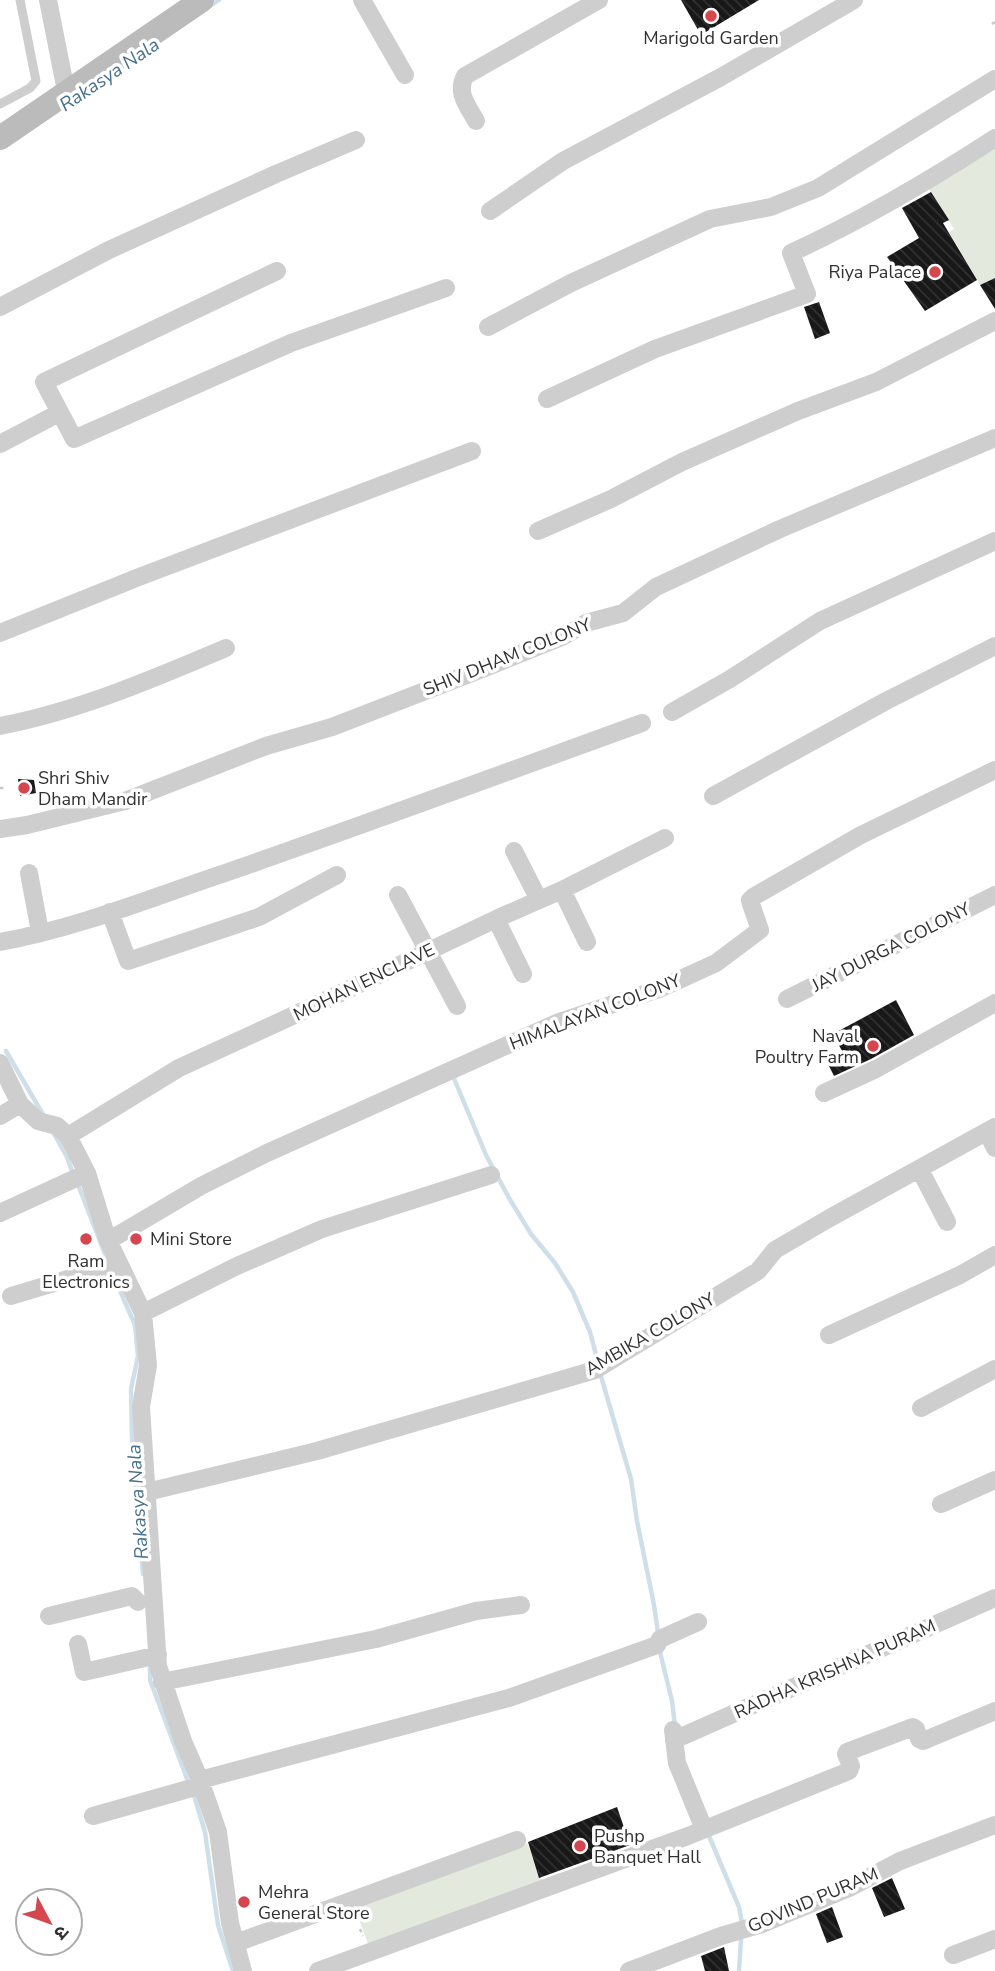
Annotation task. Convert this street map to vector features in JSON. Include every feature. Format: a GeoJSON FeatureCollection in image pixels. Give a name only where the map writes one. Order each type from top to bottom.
{"type":"FeatureCollection","features":[{"type":"Feature","properties":{"kind":"main road"},"geometry":{"type":"LineString","coordinates":[[0,138],[199,1]]}},
{"type":"Feature","properties":{"kind":"street"},"geometry":{"type":"LineString","coordinates":[[48,0],[66,91]]}},
{"type":"Feature","properties":{"kind":"street"},"geometry":{"type":"LineString","coordinates":[[362,0],[405,75]]}},
{"type":"Feature","properties":{"kind":"street"},"geometry":{"type":"LineString","coordinates":[[476,121],[461,91],[465,76],[598,0]]}},
{"type":"Feature","properties":{"kind":"street"},"geometry":{"type":"LineString","coordinates":[[491,211],[563,161],[721,77],[854,0]]}},
{"type":"Feature","properties":{"kind":"street"},"geometry":{"type":"LineString","coordinates":[[488,327],[571,284],[710,219],[771,207],[818,187],[995,79]]}},
{"type":"Feature","properties":{"kind":"street"},"geometry":{"type":"LineString","coordinates":[[547,399],[655,349],[807,294],[790,253],[848,226],[949,168],[995,138]]}},
{"type":"Feature","properties":{"kind":"street"},"geometry":{"type":"LineString","coordinates":[[0,307],[109,250],[356,140]]}},
{"type":"Feature","properties":{"kind":"street"},"geometry":{"type":"LineString","coordinates":[[277,271],[44,382],[74,439],[291,342],[446,288]]}},
{"type":"Feature","properties":{"kind":"street"},"geometry":{"type":"LineString","coordinates":[[538,531],[798,411],[876,382],[995,321]]}},
{"type":"Feature","properties":{"kind":"street"},"geometry":{"type":"LineString","coordinates":[[0,444],[59,412]]}},
{"type":"Feature","properties":{"kind":"street","name":"SHIV DHAM COLONY"},"geometry":{"type":"LineString","coordinates":[[0,829],[125,801],[266,746],[332,727],[487,667],[562,637],[586,623],[623,613],[656,587],[780,529],[995,438]]}},
{"type":"Feature","properties":{"kind":"street"},"geometry":{"type":"LineString","coordinates":[[0,633],[139,577],[472,451]]}},
{"type":"Feature","properties":{"kind":"street"},"geometry":{"type":"LineString","coordinates":[[673,712],[820,621],[995,541]]}},
{"type":"Feature","properties":{"kind":"street"},"geometry":{"type":"LineString","coordinates":[[713,796],[886,701],[995,646]]}},
{"type":"Feature","properties":{"kind":"street"},"geometry":{"type":"LineString","coordinates":[[0,726],[84,703],[146,682],[226,648]]}},
{"type":"Feature","properties":{"kind":"street"},"geometry":{"type":"LineString","coordinates":[[0,942],[110,912],[642,723]]}},
{"type":"Feature","properties":{"kind":"street","name":"HIMALAYAN COLONY"},"geometry":{"type":"LineString","coordinates":[[108,1241],[201,1186],[267,1153],[559,1023],[659,989],[716,963],[760,930],[750,900],[753,897],[862,835],[995,770]]}},
{"type":"Feature","properties":{"kind":"street","name":"MOHAN ENCLAVE"},"geometry":{"type":"LineString","coordinates":[[63,1131],[179,1068],[562,890],[665,838]]}},
{"type":"Feature","properties":{"kind":"street"},"geometry":{"type":"LineString","coordinates":[[514,851],[539,900]]}},
{"type":"Feature","properties":{"kind":"street"},"geometry":{"type":"LineString","coordinates":[[29,873],[40,932]]}},
{"type":"Feature","properties":{"kind":"street"},"geometry":{"type":"LineString","coordinates":[[110,912],[128,961],[260,917],[337,875]]}},
{"type":"Feature","properties":{"kind":"street"},"geometry":{"type":"LineString","coordinates":[[562,890],[587,942]]}},
{"type":"Feature","properties":{"kind":"street"},"geometry":{"type":"LineString","coordinates":[[398,895],[457,1006]]}},
{"type":"Feature","properties":{"kind":"street","name":"JAY DURGA COLONY"},"geometry":{"type":"LineString","coordinates":[[788,999],[995,895]]}},
{"type":"Feature","properties":{"kind":"street"},"geometry":{"type":"LineString","coordinates":[[495,919],[523,974]]}},
{"type":"Feature","properties":{"kind":"street"},"geometry":{"type":"LineString","coordinates":[[824,1093],[876,1069],[995,1003]]}},
{"type":"Feature","properties":{"kind":"street"},"geometry":{"type":"LineString","coordinates":[[0,1063],[20,1104],[38,1121],[63,1131],[79,1176],[108,1241],[110,1264],[143,1313],[148,1365],[141,1407],[147,1492],[150,1656],[183,1741],[195,1785],[218,1832],[230,1923],[243,1971]]}},
{"type":"Feature","properties":{"kind":"street"},"geometry":{"type":"LineString","coordinates":[[0,1116],[20,1104]]}},
{"type":"Feature","properties":{"kind":"street","name":"AMBIKA COLONY"},"geometry":{"type":"LineString","coordinates":[[147,1492],[317,1451],[595,1370],[758,1270],[775,1250],[920,1170],[992,1136]]}},
{"type":"Feature","properties":{"kind":"street"},"geometry":{"type":"LineString","coordinates":[[920,1170],[947,1222]]}},
{"type":"Feature","properties":{"kind":"street"},"geometry":{"type":"LineString","coordinates":[[143,1313],[237,1266],[322,1229],[491,1175]]}},
{"type":"Feature","properties":{"kind":"street"},"geometry":{"type":"LineString","coordinates":[[0,1213],[79,1176]]}},
{"type":"Feature","properties":{"kind":"street"},"geometry":{"type":"LineString","coordinates":[[829,1335],[960,1275],[995,1255]]}},
{"type":"Feature","properties":{"kind":"street"},"geometry":{"type":"LineString","coordinates":[[11,1296],[110,1264]]}},
{"type":"Feature","properties":{"kind":"street"},"geometry":{"type":"LineString","coordinates":[[921,1408],[995,1369]]}},
{"type":"Feature","properties":{"kind":"street"},"geometry":{"type":"LineString","coordinates":[[941,1504],[995,1480]]}},
{"type":"Feature","properties":{"kind":"street"},"geometry":{"type":"LineString","coordinates":[[49,1616],[132,1596],[138,1602]]}},
{"type":"Feature","properties":{"kind":"street","name":"RADHA KRISHNA PURAM"},"geometry":{"type":"LineString","coordinates":[[704,1829],[677,1763],[673,1734],[995,1598]]}},
{"type":"Feature","properties":{"kind":"street"},"geometry":{"type":"LineString","coordinates":[[162,1682],[376,1639],[476,1611],[521,1605]]}},
{"type":"Feature","properties":{"kind":"street"},"geometry":{"type":"LineString","coordinates":[[93,1816],[509,1698],[657,1645],[660,1639],[698,1622]]}},
{"type":"Feature","properties":{"kind":"street"},"geometry":{"type":"LineString","coordinates":[[78,1644],[84,1672],[150,1656]]}},
{"type":"Feature","properties":{"kind":"street"},"geometry":{"type":"LineString","coordinates":[[318,1971],[704,1829],[849,1770],[851,1766],[847,1752],[913,1727],[923,1741],[995,1711]]}},
{"type":"Feature","properties":{"kind":"street","name":"GOVIND PURAM"},"geometry":{"type":"LineString","coordinates":[[629,1971],[721,1936],[762,1924],[849,1888],[900,1861],[995,1825]]}},
{"type":"Feature","properties":{"kind":"street"},"geometry":{"type":"LineString","coordinates":[[236,1943],[517,1840]]}},
{"type":"Feature","properties":{"kind":"street"},"geometry":{"type":"LineString","coordinates":[[953,1955],[995,1939]]}},
{"type":"Feature","properties":{"kind":"lane"},"geometry":{"type":"LineString","coordinates":[[0,104],[30,88],[36,81],[20,0]]}},
{"type":"Feature","properties":{"kind":"shaded area"},"geometry":{"type":"Polygon","coordinates":[[[995,148],[995,278],[980,285],[949,232],[954,229],[929,189],[995,148]]]}},
{"type":"Feature","properties":{"kind":"shaded area"},"geometry":{"type":"Polygon","coordinates":[[[527,1843],[543,1882],[370,1949],[354,1906],[527,1843]]]}},
{"type":"Feature","properties":{"kind":"building","name":"Marigold Garden"},"geometry":{"type":"Polygon","coordinates":[[[681,0],[759,0],[701,35],[681,0]]]}},
{"type":"Feature","properties":{"kind":"building","name":"Riya Palace"},"geometry":{"type":"Polygon","coordinates":[[[931,192],[949,220],[943,223],[977,280],[925,311],[887,257],[919,238],[902,208],[931,192]]]}},
{"type":"Feature","properties":{"kind":"building"},"geometry":{"type":"Polygon","coordinates":[[[995,278],[995,309],[980,285],[995,278]]]}},
{"type":"Feature","properties":{"kind":"building"},"geometry":{"type":"Polygon","coordinates":[[[819,302],[830,333],[815,339],[804,307],[819,302]]]}},
{"type":"Feature","properties":{"kind":"building","name":"Shri Shiv Dham Mandir"},"geometry":{"type":"Polygon","coordinates":[[[18,779],[34,780],[36,793],[20,796],[18,779]]]}},
{"type":"Feature","properties":{"kind":"building","name":"Naval Poultry Farm"},"geometry":{"type":"Polygon","coordinates":[[[896,1000],[914,1035],[834,1076],[826,1060],[842,1051],[833,1034],[896,1000]]]}},
{"type":"Feature","properties":{"kind":"building","name":"Pushp Banquet Hall"},"geometry":{"type":"Polygon","coordinates":[[[617,1807],[630,1845],[539,1878],[528,1842],[617,1807]]]}},
{"type":"Feature","properties":{"kind":"building"},"geometry":{"type":"Polygon","coordinates":[[[892,1878],[905,1909],[884,1917],[872,1888],[892,1878]]]}},
{"type":"Feature","properties":{"kind":"building"},"geometry":{"type":"Polygon","coordinates":[[[832,1907],[843,1937],[827,1943],[816,1914],[832,1907]]]}},
{"type":"Feature","properties":{"kind":"building"},"geometry":{"type":"Polygon","coordinates":[[[724,1947],[729,1971],[705,1971],[701,1956],[724,1947]]]}},
{"type":"Feature","properties":{"kind":"waterway","name":"Rakasya Nala"},"geometry":{"type":"LineString","coordinates":[[210,6],[219,0]]}},
{"type":"Feature","properties":{"kind":"waterway","name":"Rakasya Nala"},"geometry":{"type":"LineString","coordinates":[[6,1051],[45,1118]]}},
{"type":"Feature","properties":{"kind":"waterway"},"geometry":{"type":"LineString","coordinates":[[453,1076],[486,1155],[509,1198],[573,1292],[590,1332],[598,1362]]}},
{"type":"Feature","properties":{"kind":"waterway","name":"Rakasya Nala"},"geometry":{"type":"LineString","coordinates":[[53,1132],[73,1174]]}},
{"type":"Feature","properties":{"kind":"waterway","name":"Rakasya Nala"},"geometry":{"type":"LineString","coordinates":[[77,1182],[108,1262]]}},
{"type":"Feature","properties":{"kind":"waterway","name":"Rakasya Nala"},"geometry":{"type":"LineString","coordinates":[[111,1270],[135,1325],[138,1356],[131,1389],[132,1438],[143,1574]]}},
{"type":"Feature","properties":{"kind":"waterway"},"geometry":{"type":"LineString","coordinates":[[600,1373],[631,1479],[658,1633]]}},
{"type":"Feature","properties":{"kind":"waterway"},"geometry":{"type":"LineString","coordinates":[[660,1652],[675,1726]]}},
{"type":"Feature","properties":{"kind":"waterway","name":"Rakasya Nala"},"geometry":{"type":"LineString","coordinates":[[150,1666],[150,1680],[189,1784]]}},
{"type":"Feature","properties":{"kind":"waterway","name":"Rakasya Nala"},"geometry":{"type":"LineString","coordinates":[[193,1792],[205,1832],[218,1925],[233,1971]]}},
{"type":"Feature","properties":{"kind":"waterway"},"geometry":{"type":"LineString","coordinates":[[709,1836],[739,1907],[742,1923]]}},
{"type":"Feature","properties":{"kind":"waterway"},"geometry":{"type":"LineString","coordinates":[[739,1971],[741,1939]]}},
{"type":"Feature","properties":{"kind":"place","name":"Marigold Garden"},"geometry":{"type":"Point","coordinates":[711,16]}},
{"type":"Feature","properties":{"kind":"place","name":"Riya Palace"},"geometry":{"type":"Point","coordinates":[935,272]}},
{"type":"Feature","properties":{"kind":"place","name":"Shri Shiv Dham Mandir"},"geometry":{"type":"Point","coordinates":[24,788]}},
{"type":"Feature","properties":{"kind":"place","name":"Naval Poultry Farm"},"geometry":{"type":"Point","coordinates":[873,1046]}},
{"type":"Feature","properties":{"kind":"place","name":"Ram Electronics"},"geometry":{"type":"Point","coordinates":[86,1239]}},
{"type":"Feature","properties":{"kind":"place","name":"Mini Store"},"geometry":{"type":"Point","coordinates":[136,1239]}},
{"type":"Feature","properties":{"kind":"place","name":"Pushp Banquet Hall"},"geometry":{"type":"Point","coordinates":[580,1846]}},
{"type":"Feature","properties":{"kind":"place","name":"Mehra General Store"},"geometry":{"type":"Point","coordinates":[244,1902]}}]}
